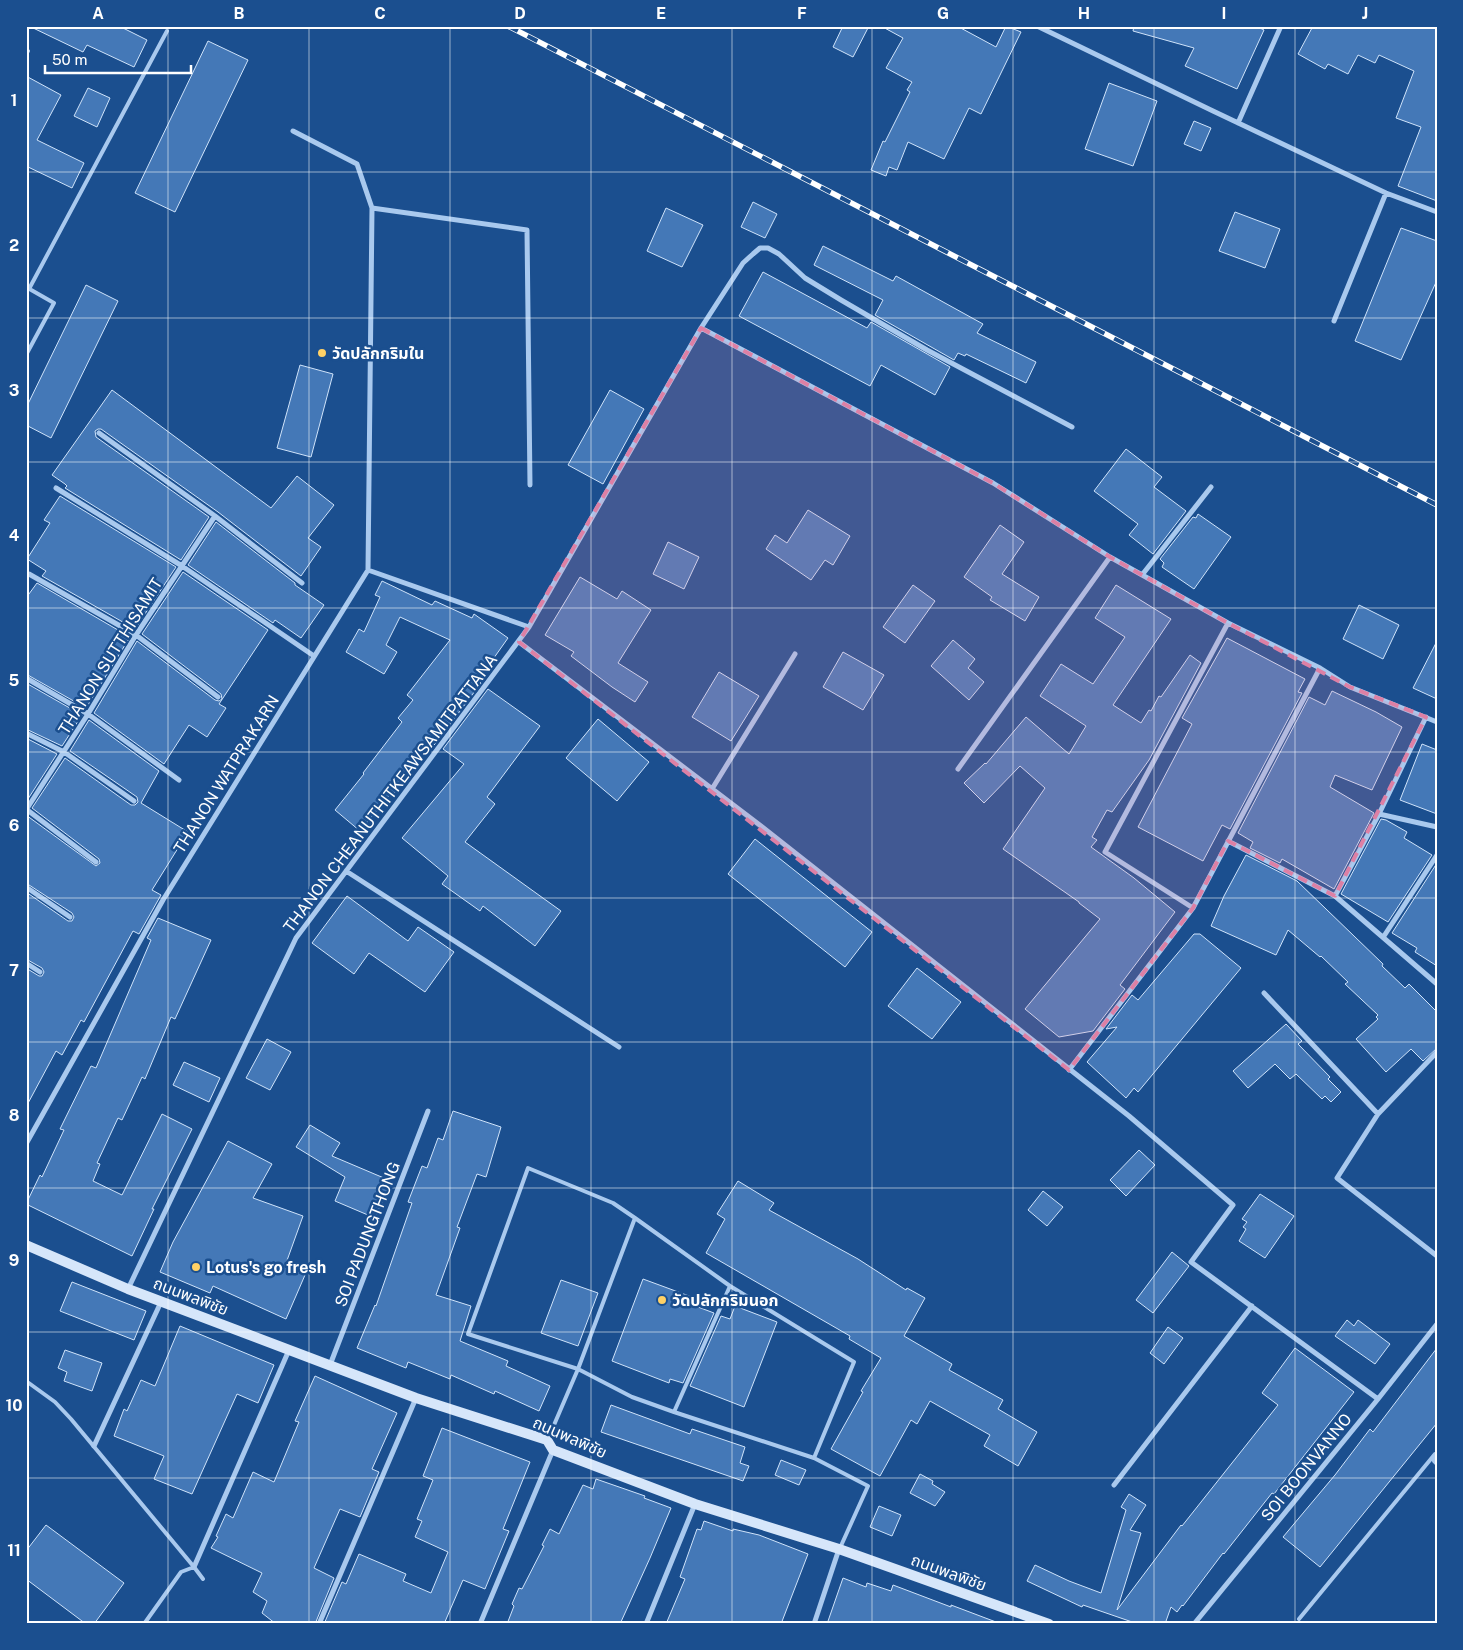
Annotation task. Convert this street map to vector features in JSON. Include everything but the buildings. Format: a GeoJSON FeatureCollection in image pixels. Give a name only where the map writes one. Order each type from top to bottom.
{"type":"FeatureCollection","features":[{"type":"Feature","properties":{"kind":"street"},"geometry":{"type":"LineString","coordinates":[[1037,26],[1386,193],[1437,212]]}},
{"type":"Feature","properties":{"kind":"street"},"geometry":{"type":"LineString","coordinates":[[1238,123],[1281,26]]}},
{"type":"Feature","properties":{"kind":"street"},"geometry":{"type":"LineString","coordinates":[[293,131],[357,164],[372,208],[368,570],[529,627]]}},
{"type":"Feature","properties":{"kind":"street"},"geometry":{"type":"LineString","coordinates":[[1334,321],[1386,193]]}},
{"type":"Feature","properties":{"kind":"street"},"geometry":{"type":"LineString","coordinates":[[372,208],[527,230],[530,485]]}},
{"type":"Feature","properties":{"kind":"street","name":"THANON CHEANUTHITKEAWSAMITPATTANA"},"geometry":{"type":"LineString","coordinates":[[128,1289],[296,938],[529,627],[701,328],[743,263],[760,248],[768,248],[779,254],[805,278],[841,300],[927,350],[1072,427]]}},
{"type":"Feature","properties":{"kind":"street"},"geometry":{"type":"LineString","coordinates":[[701,328],[993,483],[1110,557],[1228,623],[1320,668],[1350,687],[1437,722]]}},
{"type":"Feature","properties":{"kind":"street"},"geometry":{"type":"LineString","coordinates":[[98,434],[215,516],[302,583]]}},
{"type":"Feature","properties":{"kind":"street"},"geometry":{"type":"LineString","coordinates":[[1142,575],[1211,487]]}},
{"type":"Feature","properties":{"kind":"street"},"geometry":{"type":"LineString","coordinates":[[56,488],[182,566],[314,656]]}},
{"type":"Feature","properties":{"kind":"street","name":"THANON SUTTHISAMIT"},"geometry":{"type":"LineString","coordinates":[[26,809],[88,714],[136,634],[215,516]]}},
{"type":"Feature","properties":{"kind":"street"},"geometry":{"type":"LineString","coordinates":[[958,769],[1110,557]]}},
{"type":"Feature","properties":{"kind":"street","name":"THANON WATPRAKARN"},"geometry":{"type":"LineString","coordinates":[[26,1144],[163,900],[368,570]]}},
{"type":"Feature","properties":{"kind":"street"},"geometry":{"type":"LineString","coordinates":[[29,574],[136,634],[218,697]]}},
{"type":"Feature","properties":{"kind":"street"},"geometry":{"type":"LineString","coordinates":[[1193,908],[1105,852],[1228,623]]}},
{"type":"Feature","properties":{"kind":"street"},"geometry":{"type":"LineString","coordinates":[[519,642],[712,789],[1129,1116],[1233,1205],[1192,1262],[1378,1399]]}},
{"type":"Feature","properties":{"kind":"street"},"geometry":{"type":"LineString","coordinates":[[712,789],[796,654]]}},
{"type":"Feature","properties":{"kind":"street"},"geometry":{"type":"LineString","coordinates":[[1070,1070],[1193,908],[1320,668]]}},
{"type":"Feature","properties":{"kind":"street"},"geometry":{"type":"LineString","coordinates":[[26,678],[88,714],[179,780]]}},
{"type":"Feature","properties":{"kind":"street"},"geometry":{"type":"LineString","coordinates":[[1335,896],[1379,814],[1426,718]]}},
{"type":"Feature","properties":{"kind":"street"},"geometry":{"type":"LineString","coordinates":[[26,733],[64,752],[134,801]]}},
{"type":"Feature","properties":{"kind":"street"},"geometry":{"type":"LineString","coordinates":[[26,809],[96,862]]}},
{"type":"Feature","properties":{"kind":"street"},"geometry":{"type":"LineString","coordinates":[[1379,814],[1437,827]]}},
{"type":"Feature","properties":{"kind":"street"},"geometry":{"type":"LineString","coordinates":[[1228,841],[1335,896],[1384,936],[1435,982],[1437,974]]}},
{"type":"Feature","properties":{"kind":"street"},"geometry":{"type":"LineString","coordinates":[[1384,936],[1437,855]]}},
{"type":"Feature","properties":{"kind":"street"},"geometry":{"type":"LineString","coordinates":[[346,871],[619,1047]]}},
{"type":"Feature","properties":{"kind":"street"},"geometry":{"type":"LineString","coordinates":[[26,887],[70,917]]}},
{"type":"Feature","properties":{"kind":"street"},"geometry":{"type":"LineString","coordinates":[[26,963],[40,972]]}},
{"type":"Feature","properties":{"kind":"street"},"geometry":{"type":"LineString","coordinates":[[1264,993],[1378,1114]]}},
{"type":"Feature","properties":{"kind":"street"},"geometry":{"type":"LineString","coordinates":[[1437,1052],[1378,1114],[1337,1178],[1437,1256]]}},
{"type":"Feature","properties":{"kind":"street","name":"SOI PADUNGTHONG"},"geometry":{"type":"LineString","coordinates":[[330,1365],[428,1111]]}},
{"type":"Feature","properties":{"kind":"street","name":"ถนนพลพิชัย"},"geometry":{"type":"LineString","coordinates":[[26,1245],[128,1289],[416,1398],[547,1440],[553,1450],[695,1504],[839,1549],[1049,1624]]}},
{"type":"Feature","properties":{"kind":"street"},"geometry":{"type":"LineString","coordinates":[[94,1446],[162,1301]]}},
{"type":"Feature","properties":{"kind":"street"},"geometry":{"type":"LineString","coordinates":[[1114,1485],[1252,1306]]}},
{"type":"Feature","properties":{"kind":"street","name":"SOI BOONVANNO"},"geometry":{"type":"LineString","coordinates":[[1194,1624],[1437,1324]]}},
{"type":"Feature","properties":{"kind":"street"},"geometry":{"type":"LineString","coordinates":[[194,1567],[289,1350]]}},
{"type":"Feature","properties":{"kind":"street"},"geometry":{"type":"LineString","coordinates":[[319,1624],[416,1398]]}},
{"type":"Feature","properties":{"kind":"street"},"geometry":{"type":"LineString","coordinates":[[480,1624],[553,1450]]}},
{"type":"Feature","properties":{"kind":"street"},"geometry":{"type":"LineString","coordinates":[[646,1624],[695,1504]]}},
{"type":"Feature","properties":{"kind":"street"},"geometry":{"type":"LineString","coordinates":[[814,1624],[839,1549]]}},
{"type":"Feature","properties":{"kind":"lane"},"geometry":{"type":"LineString","coordinates":[[26,355],[54,303],[28,288],[168,31]]}},
{"type":"Feature","properties":{"kind":"lane"},"geometry":{"type":"LineString","coordinates":[[814,1458],[854,1362],[730,1286],[613,1202],[528,1168],[468,1334],[578,1369],[632,1397],[814,1458],[868,1486],[839,1549]]}},
{"type":"Feature","properties":{"kind":"lane"},"geometry":{"type":"LineString","coordinates":[[547,1440],[578,1369],[635,1218]]}},
{"type":"Feature","properties":{"kind":"lane"},"geometry":{"type":"LineString","coordinates":[[674,1412],[730,1286]]}},
{"type":"Feature","properties":{"kind":"lane"},"geometry":{"type":"LineString","coordinates":[[26,1381],[55,1402],[71,1418],[203,1578]]}},
{"type":"Feature","properties":{"kind":"lane"},"geometry":{"type":"LineString","coordinates":[[1436,1453],[1434,1461],[1437,1464]]}},
{"type":"Feature","properties":{"kind":"lane"},"geometry":{"type":"LineString","coordinates":[[1299,1619],[1436,1453]]}},
{"type":"Feature","properties":{"kind":"lane"},"geometry":{"type":"LineString","coordinates":[[144,1624],[181,1572],[194,1567]]}},
{"type":"Feature","properties":{"kind":"highlighted area"},"geometry":{"type":"Polygon","coordinates":[[[701,328],[993,483],[1110,557],[1228,623],[1350,687],[1426,717],[1335,896],[1228,841],[1193,908],[1069,1070],[519,642],[701,328]]]}},
{"type":"Feature","properties":{"kind":"railway"},"geometry":{"type":"LineString","coordinates":[[508,26],[1437,505]]}},
{"type":"Feature","properties":{"kind":"place","name":"วัดปลักกริมใน"},"geometry":{"type":"Point","coordinates":[322,353]}},
{"type":"Feature","properties":{"kind":"place","name":"Lotus's go fresh"},"geometry":{"type":"Point","coordinates":[196,1267]}},
{"type":"Feature","properties":{"kind":"place","name":"วัดปลักกริมนอก"},"geometry":{"type":"Point","coordinates":[662,1300]}}]}
